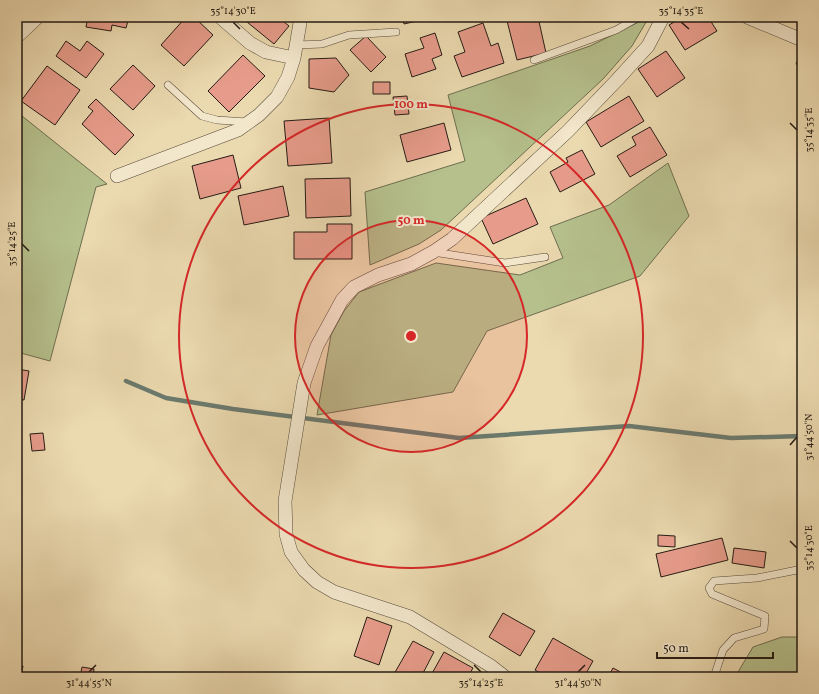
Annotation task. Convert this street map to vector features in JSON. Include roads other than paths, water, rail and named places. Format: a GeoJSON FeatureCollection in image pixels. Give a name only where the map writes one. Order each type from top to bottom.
{"type":"FeatureCollection","features":[{"type":"Feature","properties":{"kind":"street"},"geometry":{"type":"LineString","coordinates":[[17,34],[35,17]]}},
{"type":"Feature","properties":{"kind":"street"},"geometry":{"type":"LineString","coordinates":[[220,17],[250,43],[266,52],[296,52]]}},
{"type":"Feature","properties":{"kind":"street"},"geometry":{"type":"LineString","coordinates":[[117,176],[238,130],[249,122],[277,97],[288,77],[296,52],[301,17]]}},
{"type":"Feature","properties":{"kind":"street"},"geometry":{"type":"LineString","coordinates":[[505,677],[491,666],[410,617],[334,592],[317,582],[304,570],[291,552],[286,534],[285,501],[304,383],[316,346],[342,300],[354,287],[378,275],[410,264],[433,252],[452,239],[568,131],[648,46],[663,17]]}},
{"type":"Feature","properties":{"kind":"street"},"geometry":{"type":"LineString","coordinates":[[747,17],[802,40]]}},
{"type":"Feature","properties":{"kind":"lane"},"geometry":{"type":"LineString","coordinates":[[534,60],[616,30],[639,17]]}},
{"type":"Feature","properties":{"kind":"lane"},"geometry":{"type":"LineString","coordinates":[[296,52],[349,34],[396,32]]}},
{"type":"Feature","properties":{"kind":"lane"},"geometry":{"type":"LineString","coordinates":[[168,84],[202,116],[217,120],[249,122]]}},
{"type":"Feature","properties":{"kind":"lane"},"geometry":{"type":"LineString","coordinates":[[433,252],[505,263],[545,257]]}},
{"type":"Feature","properties":{"kind":"lane"},"geometry":{"type":"LineString","coordinates":[[714,677],[722,650],[734,638],[764,629],[765,616],[712,594],[709,588],[714,581],[757,578],[802,569]]}},
{"type":"Feature","properties":{"kind":"waterway"},"geometry":{"type":"LineString","coordinates":[[126,381],[166,398],[233,409],[459,438],[629,426],[731,438],[802,436]]}}]}
